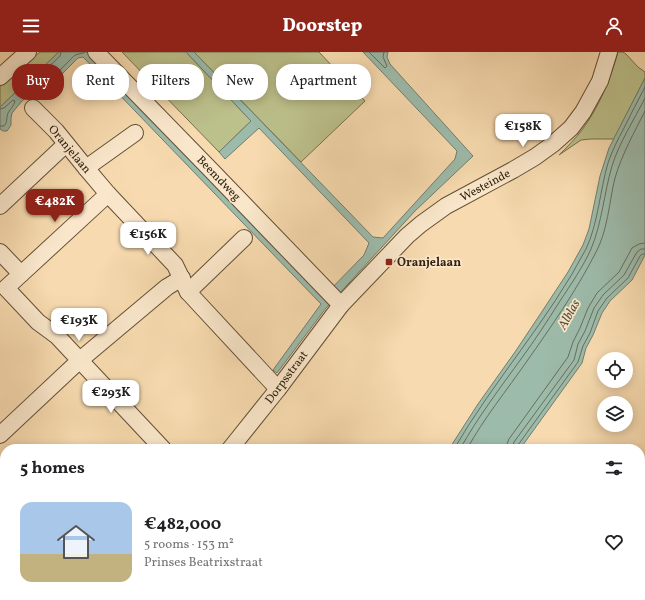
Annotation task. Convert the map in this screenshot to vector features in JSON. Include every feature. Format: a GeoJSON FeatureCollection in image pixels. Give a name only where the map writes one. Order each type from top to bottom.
{"type":"FeatureCollection","features":[{"type":"Feature","properties":{"kind":"street"},"geometry":{"type":"LineString","coordinates":[[0,77],[28,52]]}},
{"type":"Feature","properties":{"kind":"street","name":"Beemdweg"},"geometry":{"type":"LineString","coordinates":[[96,52],[341,305]]}},
{"type":"Feature","properties":{"kind":"street","name":"Westeinde"},"geometry":{"type":"LineString","coordinates":[[341,305],[384,258],[421,224],[446,206],[535,157],[571,128],[583,112],[600,81],[609,52]]}},
{"type":"Feature","properties":{"kind":"street","name":"Oranjelaan"},"geometry":{"type":"LineString","coordinates":[[33,108],[56,131],[108,194],[176,265],[185,285],[278,389]]}},
{"type":"Feature","properties":{"kind":"street"},"geometry":{"type":"LineString","coordinates":[[86,168],[135,133]]}},
{"type":"Feature","properties":{"kind":"street"},"geometry":{"type":"LineString","coordinates":[[0,206],[66,144]]}},
{"type":"Feature","properties":{"kind":"street"},"geometry":{"type":"LineString","coordinates":[[108,194],[6,288],[38,322],[57,336],[158,444]]}},
{"type":"Feature","properties":{"kind":"street"},"geometry":{"type":"LineString","coordinates":[[2,429],[80,360],[167,288],[185,285],[244,238]]}},
{"type":"Feature","properties":{"kind":"street"},"geometry":{"type":"LineString","coordinates":[[0,252],[21,274]]}},
{"type":"Feature","properties":{"kind":"street","name":"Dorpsstraat"},"geometry":{"type":"LineString","coordinates":[[234,444],[278,389],[341,305]]}},
{"type":"Feature","properties":{"kind":"green space"},"geometry":{"type":"Polygon","coordinates":[[[40,52],[59,52],[46,64],[26,64],[40,52]]]}},
{"type":"Feature","properties":{"kind":"green space"},"geometry":{"type":"Polygon","coordinates":[[[122,52],[186,52],[197,64],[137,64],[137,67],[122,52]]]}},
{"type":"Feature","properties":{"kind":"green space"},"geometry":{"type":"Polygon","coordinates":[[[194,52],[319,52],[330,64],[276,64],[276,100],[365,101],[301,162],[241,100],[268,100],[268,64],[212,64],[212,71],[194,52]]]}},
{"type":"Feature","properties":{"kind":"green space"},"geometry":{"type":"Polygon","coordinates":[[[618,52],[623,52],[626,54],[645,72],[645,78],[614,139],[581,140],[559,155],[571,143],[594,112],[608,83],[618,52]]]}},
{"type":"Feature","properties":{"kind":"green space"},"geometry":{"type":"Polygon","coordinates":[[[204,71],[212,80],[212,100],[231,100],[251,121],[219,152],[169,100],[204,100],[204,71]]]}},
{"type":"Feature","properties":{"kind":"green space"},"geometry":{"type":"Polygon","coordinates":[[[12,76],[12,96],[0,107],[0,86],[12,76]]]}},
{"type":"Feature","properties":{"kind":"water"},"geometry":{"type":"Polygon","coordinates":[[[59,52],[87,52],[99,64],[90,64],[83,57],[78,58],[64,72],[64,64],[46,64],[59,52]]]}},
{"type":"Feature","properties":{"kind":"water"},"geometry":{"type":"Polygon","coordinates":[[[186,52],[194,52],[212,71],[212,80],[204,71],[204,64],[197,64],[186,52]]]}},
{"type":"Feature","properties":{"kind":"water"},"geometry":{"type":"Polygon","coordinates":[[[363,52],[388,52],[387,57],[390,64],[473,156],[415,211],[326,308],[277,373],[273,370],[321,304],[124,100],[129,100],[129,95],[324,296],[364,255],[369,243],[259,128],[225,159],[219,152],[251,121],[231,100],[240,100],[373,237],[383,238],[455,159],[457,151],[363,52]]]}},
{"type":"Feature","properties":{"kind":"water","name":"Alblas"},"geometry":{"type":"Polygon","coordinates":[[[645,78],[645,255],[632,280],[610,301],[602,313],[586,348],[582,363],[524,444],[452,444],[568,272],[583,245],[589,229],[600,176],[609,148],[645,78]]]}},
{"type":"Feature","properties":{"kind":"water"},"geometry":{"type":"Polygon","coordinates":[[[12,96],[12,100],[23,100],[12,113],[11,125],[7,131],[0,129],[0,107],[12,96]]]}},
{"type":"Feature","properties":{"kind":"place","name":"Oranjelaan"},"geometry":{"type":"Point","coordinates":[389,262]}}]}
